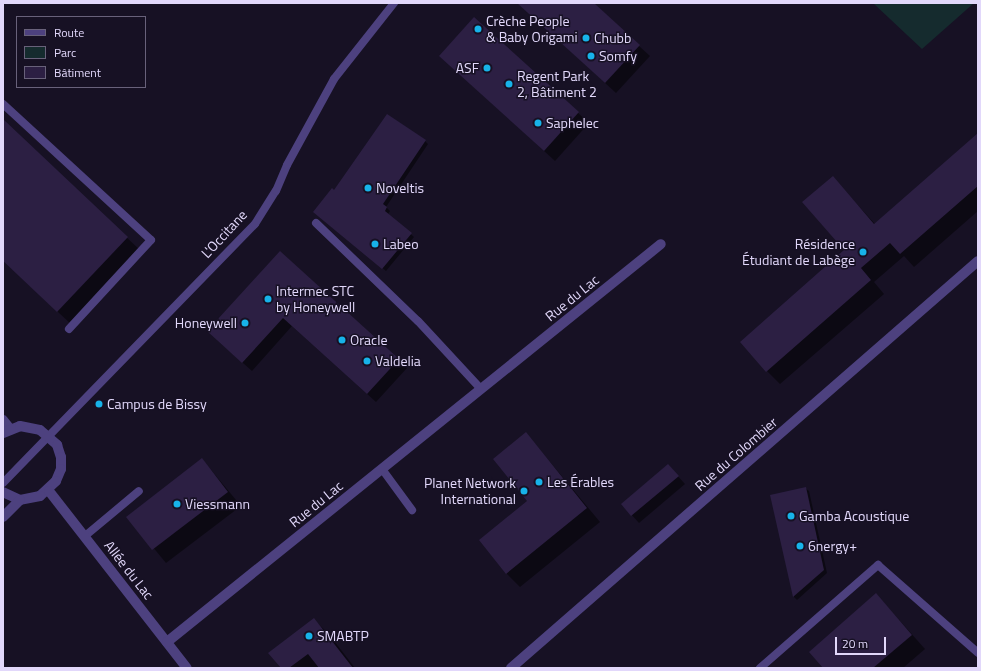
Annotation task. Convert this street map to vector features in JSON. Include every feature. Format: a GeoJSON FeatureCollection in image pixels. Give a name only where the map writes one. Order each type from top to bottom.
{"type":"FeatureCollection","features":[{"type":"Feature","properties":{"kind":"street","name":"Rue du Lac"},"geometry":{"type":"LineString","coordinates":[[167,642],[661,244]]}},
{"type":"Feature","properties":{"kind":"street","name":"Rue du Colombier"},"geometry":{"type":"LineString","coordinates":[[511,668],[978,261]]}},
{"type":"Feature","properties":{"kind":"street"},"geometry":{"type":"LineString","coordinates":[[3,420],[7,431],[30,427],[49,436],[57,445],[61,457],[58,475],[49,491],[30,499],[20,500],[3,492]]}},
{"type":"Feature","properties":{"kind":"street","name":"Allée du Lac"},"geometry":{"type":"LineString","coordinates":[[49,491],[187,668]]}},
{"type":"Feature","properties":{"kind":"street"},"geometry":{"type":"LineString","coordinates":[[3,517],[20,500]]}},
{"type":"Feature","properties":{"kind":"lane","name":"L'Occitane"},"geometry":{"type":"LineString","coordinates":[[3,483],[255,224],[276,191],[287,164],[334,79],[394,3]]}},
{"type":"Feature","properties":{"kind":"lane"},"geometry":{"type":"LineString","coordinates":[[3,104],[150,240],[69,329]]}},
{"type":"Feature","properties":{"kind":"lane"},"geometry":{"type":"LineString","coordinates":[[316,223],[418,322],[481,389]]}},
{"type":"Feature","properties":{"kind":"lane"},"geometry":{"type":"LineString","coordinates":[[382,469],[412,510]]}},
{"type":"Feature","properties":{"kind":"lane"},"geometry":{"type":"LineString","coordinates":[[84,536],[139,491]]}},
{"type":"Feature","properties":{"kind":"lane"},"geometry":{"type":"LineString","coordinates":[[760,668],[878,565],[978,653]]}},
{"type":"Feature","properties":{"kind":"green space"},"geometry":{"type":"Polygon","coordinates":[[[873,3],[974,3],[922,49],[873,3]]]}},
{"type":"Feature","properties":{"kind":"building"},"geometry":{"type":"Polygon","coordinates":[[[517,3],[594,3],[640,45],[605,83],[517,3]]]}},
{"type":"Feature","properties":{"kind":"building","name":"Regent Park 2, Bâtiment 2"},"geometry":{"type":"Polygon","coordinates":[[[474,17],[579,112],[544,151],[439,56],[474,17]]]}},
{"type":"Feature","properties":{"kind":"building"},"geometry":{"type":"Polygon","coordinates":[[[387,114],[426,140],[383,204],[387,207],[385,211],[412,233],[382,269],[313,212],[332,188],[334,190],[387,114]]]}},
{"type":"Feature","properties":{"kind":"building"},"geometry":{"type":"Polygon","coordinates":[[[3,119],[128,237],[57,312],[3,261],[3,119]]]}},
{"type":"Feature","properties":{"kind":"building","name":"Résidence Étudiant de Labège"},"geometry":{"type":"Polygon","coordinates":[[[978,133],[978,186],[900,254],[890,243],[861,268],[871,280],[766,372],[740,342],[844,250],[802,202],[833,176],[874,224],[978,133]]]}},
{"type":"Feature","properties":{"kind":"building"},"geometry":{"type":"Polygon","coordinates":[[[280,251],[399,359],[367,394],[283,318],[242,363],[207,331],[280,251]]]}},
{"type":"Feature","properties":{"kind":"building","name":"Les Érables"},"geometry":{"type":"Polygon","coordinates":[[[526,432],[587,508],[506,574],[479,540],[527,501],[493,459],[526,432]]]}},
{"type":"Feature","properties":{"kind":"building","name":"Viessmann"},"geometry":{"type":"Polygon","coordinates":[[[202,458],[228,492],[152,550],[126,517],[202,458]]]}},
{"type":"Feature","properties":{"kind":"building"},"geometry":{"type":"Polygon","coordinates":[[[668,464],[679,476],[631,516],[621,504],[668,464]]]}},
{"type":"Feature","properties":{"kind":"building","name":"6nergy+"},"geometry":{"type":"Polygon","coordinates":[[[806,487],[824,570],[793,597],[770,495],[806,487]]]}},
{"type":"Feature","properties":{"kind":"building"},"geometry":{"type":"Polygon","coordinates":[[[876,593],[912,635],[873,668],[823,668],[809,652],[876,593]]]}},
{"type":"Feature","properties":{"kind":"building","name":"SMABTP"},"geometry":{"type":"Polygon","coordinates":[[[314,618],[353,668],[319,668],[308,654],[289,668],[281,668],[268,653],[314,618]]]}},
{"type":"Feature","properties":{"kind":"place","name":"Crèche People & Baby Origami"},"geometry":{"type":"Point","coordinates":[478,29]}},
{"type":"Feature","properties":{"kind":"place","name":"Chubb"},"geometry":{"type":"Point","coordinates":[586,38]}},
{"type":"Feature","properties":{"kind":"place","name":"Somfy"},"geometry":{"type":"Point","coordinates":[591,56]}},
{"type":"Feature","properties":{"kind":"place","name":"ASF"},"geometry":{"type":"Point","coordinates":[487,68]}},
{"type":"Feature","properties":{"kind":"place","name":"Regent Park 2, Bâtiment 2"},"geometry":{"type":"Point","coordinates":[509,84]}},
{"type":"Feature","properties":{"kind":"place","name":"Saphelec"},"geometry":{"type":"Point","coordinates":[538,123]}},
{"type":"Feature","properties":{"kind":"place","name":"Noveltis"},"geometry":{"type":"Point","coordinates":[368,188]}},
{"type":"Feature","properties":{"kind":"place","name":"Labeo"},"geometry":{"type":"Point","coordinates":[375,244]}},
{"type":"Feature","properties":{"kind":"place","name":"Résidence Étudiant de Labège"},"geometry":{"type":"Point","coordinates":[863,252]}},
{"type":"Feature","properties":{"kind":"place","name":"Intermec STC by Honeywell"},"geometry":{"type":"Point","coordinates":[268,299]}},
{"type":"Feature","properties":{"kind":"place","name":"Honeywell"},"geometry":{"type":"Point","coordinates":[245,323]}},
{"type":"Feature","properties":{"kind":"place","name":"Oracle"},"geometry":{"type":"Point","coordinates":[342,340]}},
{"type":"Feature","properties":{"kind":"place","name":"Valdelia"},"geometry":{"type":"Point","coordinates":[367,361]}},
{"type":"Feature","properties":{"kind":"place","name":"Campus de Bissy"},"geometry":{"type":"Point","coordinates":[99,404]}},
{"type":"Feature","properties":{"kind":"place","name":"Les Érables"},"geometry":{"type":"Point","coordinates":[539,482]}},
{"type":"Feature","properties":{"kind":"place","name":"Planet Network International"},"geometry":{"type":"Point","coordinates":[524,491]}},
{"type":"Feature","properties":{"kind":"place","name":"Viessmann"},"geometry":{"type":"Point","coordinates":[177,504]}},
{"type":"Feature","properties":{"kind":"place","name":"Gamba Acoustique"},"geometry":{"type":"Point","coordinates":[791,516]}},
{"type":"Feature","properties":{"kind":"place","name":"6nergy+"},"geometry":{"type":"Point","coordinates":[800,546]}},
{"type":"Feature","properties":{"kind":"place","name":"SMABTP"},"geometry":{"type":"Point","coordinates":[309,636]}}]}
